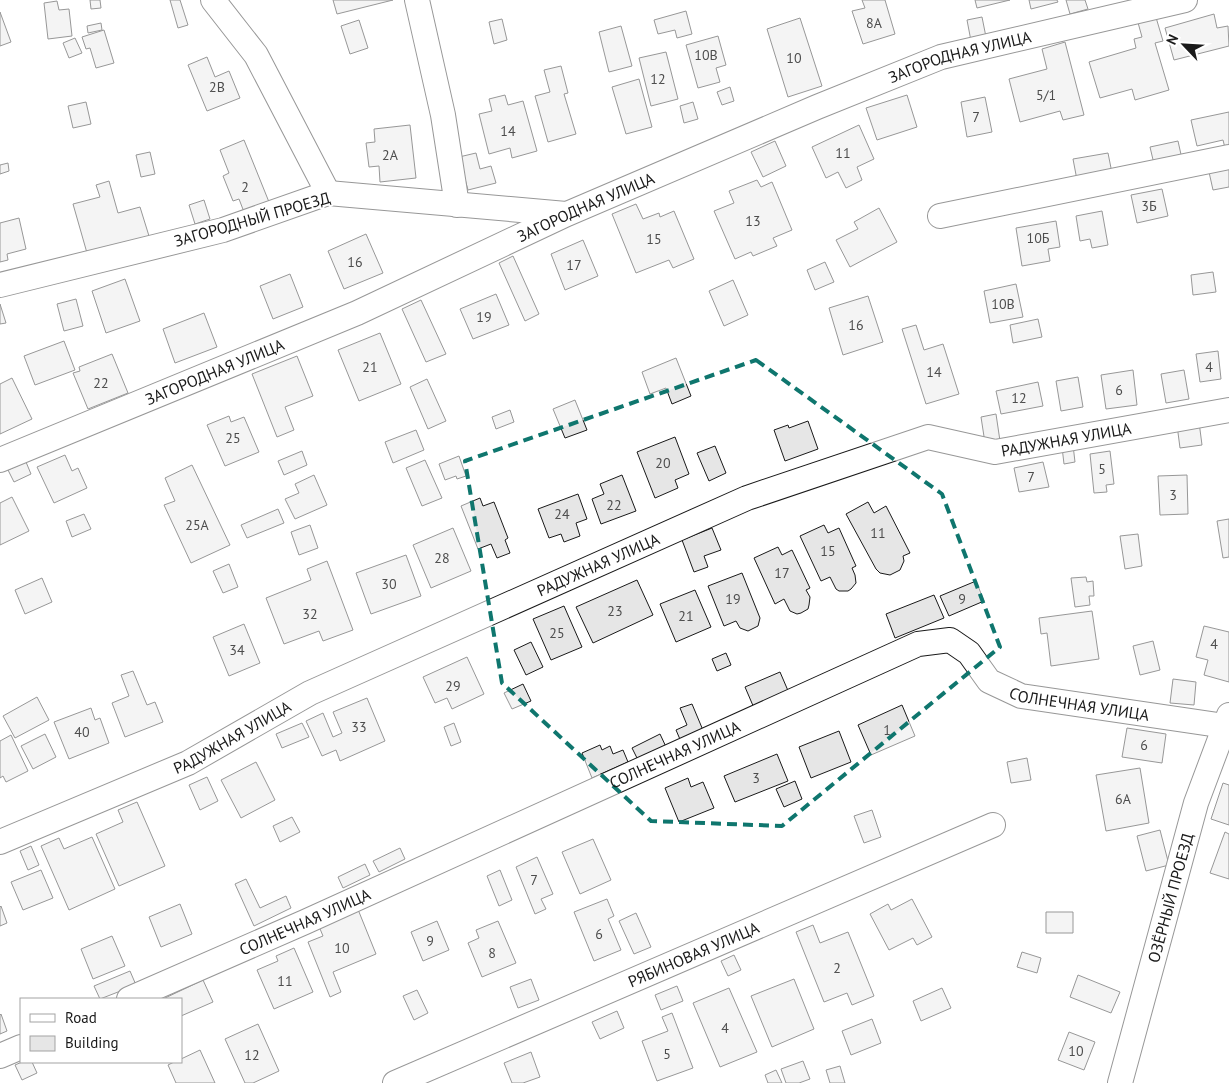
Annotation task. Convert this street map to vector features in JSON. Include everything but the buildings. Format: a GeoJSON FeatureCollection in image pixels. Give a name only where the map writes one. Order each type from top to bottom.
{"type":"FeatureCollection","features":[{"type":"Feature","properties":{"kind":"street"},"geometry":{"type":"LineString","coordinates":[[213,0],[256,55],[328,193]]}},
{"type":"Feature","properties":{"kind":"street"},"geometry":{"type":"LineString","coordinates":[[418,0],[443,115],[457,205]]}},
{"type":"Feature","properties":{"kind":"street","name":"ЗАГОРОДНАЯ УЛИЦА"},"geometry":{"type":"LineString","coordinates":[[0,460],[357,312],[567,214],[941,56],[1185,0]]}},
{"type":"Feature","properties":{"kind":"street"},"geometry":{"type":"LineString","coordinates":[[940,216],[1229,157]]}},
{"type":"Feature","properties":{"kind":"street","name":"ЗАГОРОДНЫЙ ПРОЕЗД"},"geometry":{"type":"LineString","coordinates":[[0,285],[223,230],[328,193],[567,214]]}},
{"type":"Feature","properties":{"kind":"street","name":"РАДУЖНАЯ УЛИЦА"},"geometry":{"type":"LineString","coordinates":[[0,842],[188,762],[310,693],[747,498],[928,437],[995,452],[1229,410]]}},
{"type":"Feature","properties":{"kind":"street","name":"СОЛНЕЧНАЯ УЛИЦА"},"geometry":{"type":"LineString","coordinates":[[131,998],[305,922],[918,644],[950,640],[969,653],[989,681],[1021,696],[1227,720]]}},
{"type":"Feature","properties":{"kind":"street","name":"ОЗЁРНЫЙ ПРОЕЗД"},"geometry":{"type":"LineString","coordinates":[[1120,1083],[1196,803],[1227,720]]}},
{"type":"Feature","properties":{"kind":"street","name":"РЯБИНОВАЯ УЛИЦА"},"geometry":{"type":"LineString","coordinates":[[395,1083],[993,825]]}},
{"type":"Feature","properties":{"kind":"street"},"geometry":{"type":"LineString","coordinates":[[0,1056],[20,1047]]}},
{"type":"Feature","properties":{"kind":"highlighted area"},"geometry":{"type":"Polygon","coordinates":[[[756,360],[942,494],[1000,647],[782,826],[651,821],[502,683],[465,461],[756,360]]]}}]}
